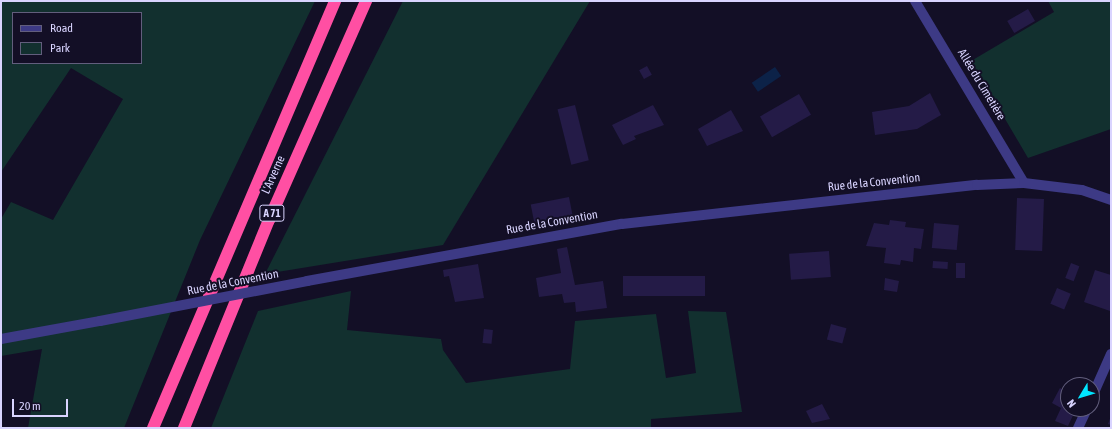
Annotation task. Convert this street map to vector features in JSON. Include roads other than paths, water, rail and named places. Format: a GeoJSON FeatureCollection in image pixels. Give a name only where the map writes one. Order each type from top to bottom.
{"type":"FeatureCollection","features":[{"type":"Feature","properties":{"kind":"highway","name":"L'Arverne"},"geometry":{"type":"LineString","coordinates":[[153,428],[335,1]]}},
{"type":"Feature","properties":{"kind":"highway","name":"L'Arverne"},"geometry":{"type":"LineString","coordinates":[[184,428],[269,220],[366,1]]}},
{"type":"Feature","properties":{"kind":"street","name":"Allée du Cimetière"},"geometry":{"type":"LineString","coordinates":[[915,1],[1024,183]]}},
{"type":"Feature","properties":{"kind":"street","name":"Rue de la Convention"},"geometry":{"type":"LineString","coordinates":[[1,339],[100,322],[622,224],[1024,183],[1082,190],[1111,200]]}},
{"type":"Feature","properties":{"kind":"street"},"geometry":{"type":"LineString","coordinates":[[1100,379],[1111,354]]}},
{"type":"Feature","properties":{"kind":"street"},"geometry":{"type":"LineString","coordinates":[[1078,428],[1083,417]]}},
{"type":"Feature","properties":{"kind":"water"},"geometry":{"type":"Polygon","coordinates":[[[775,67],[781,76],[758,92],[752,83],[775,67]]]}}]}
